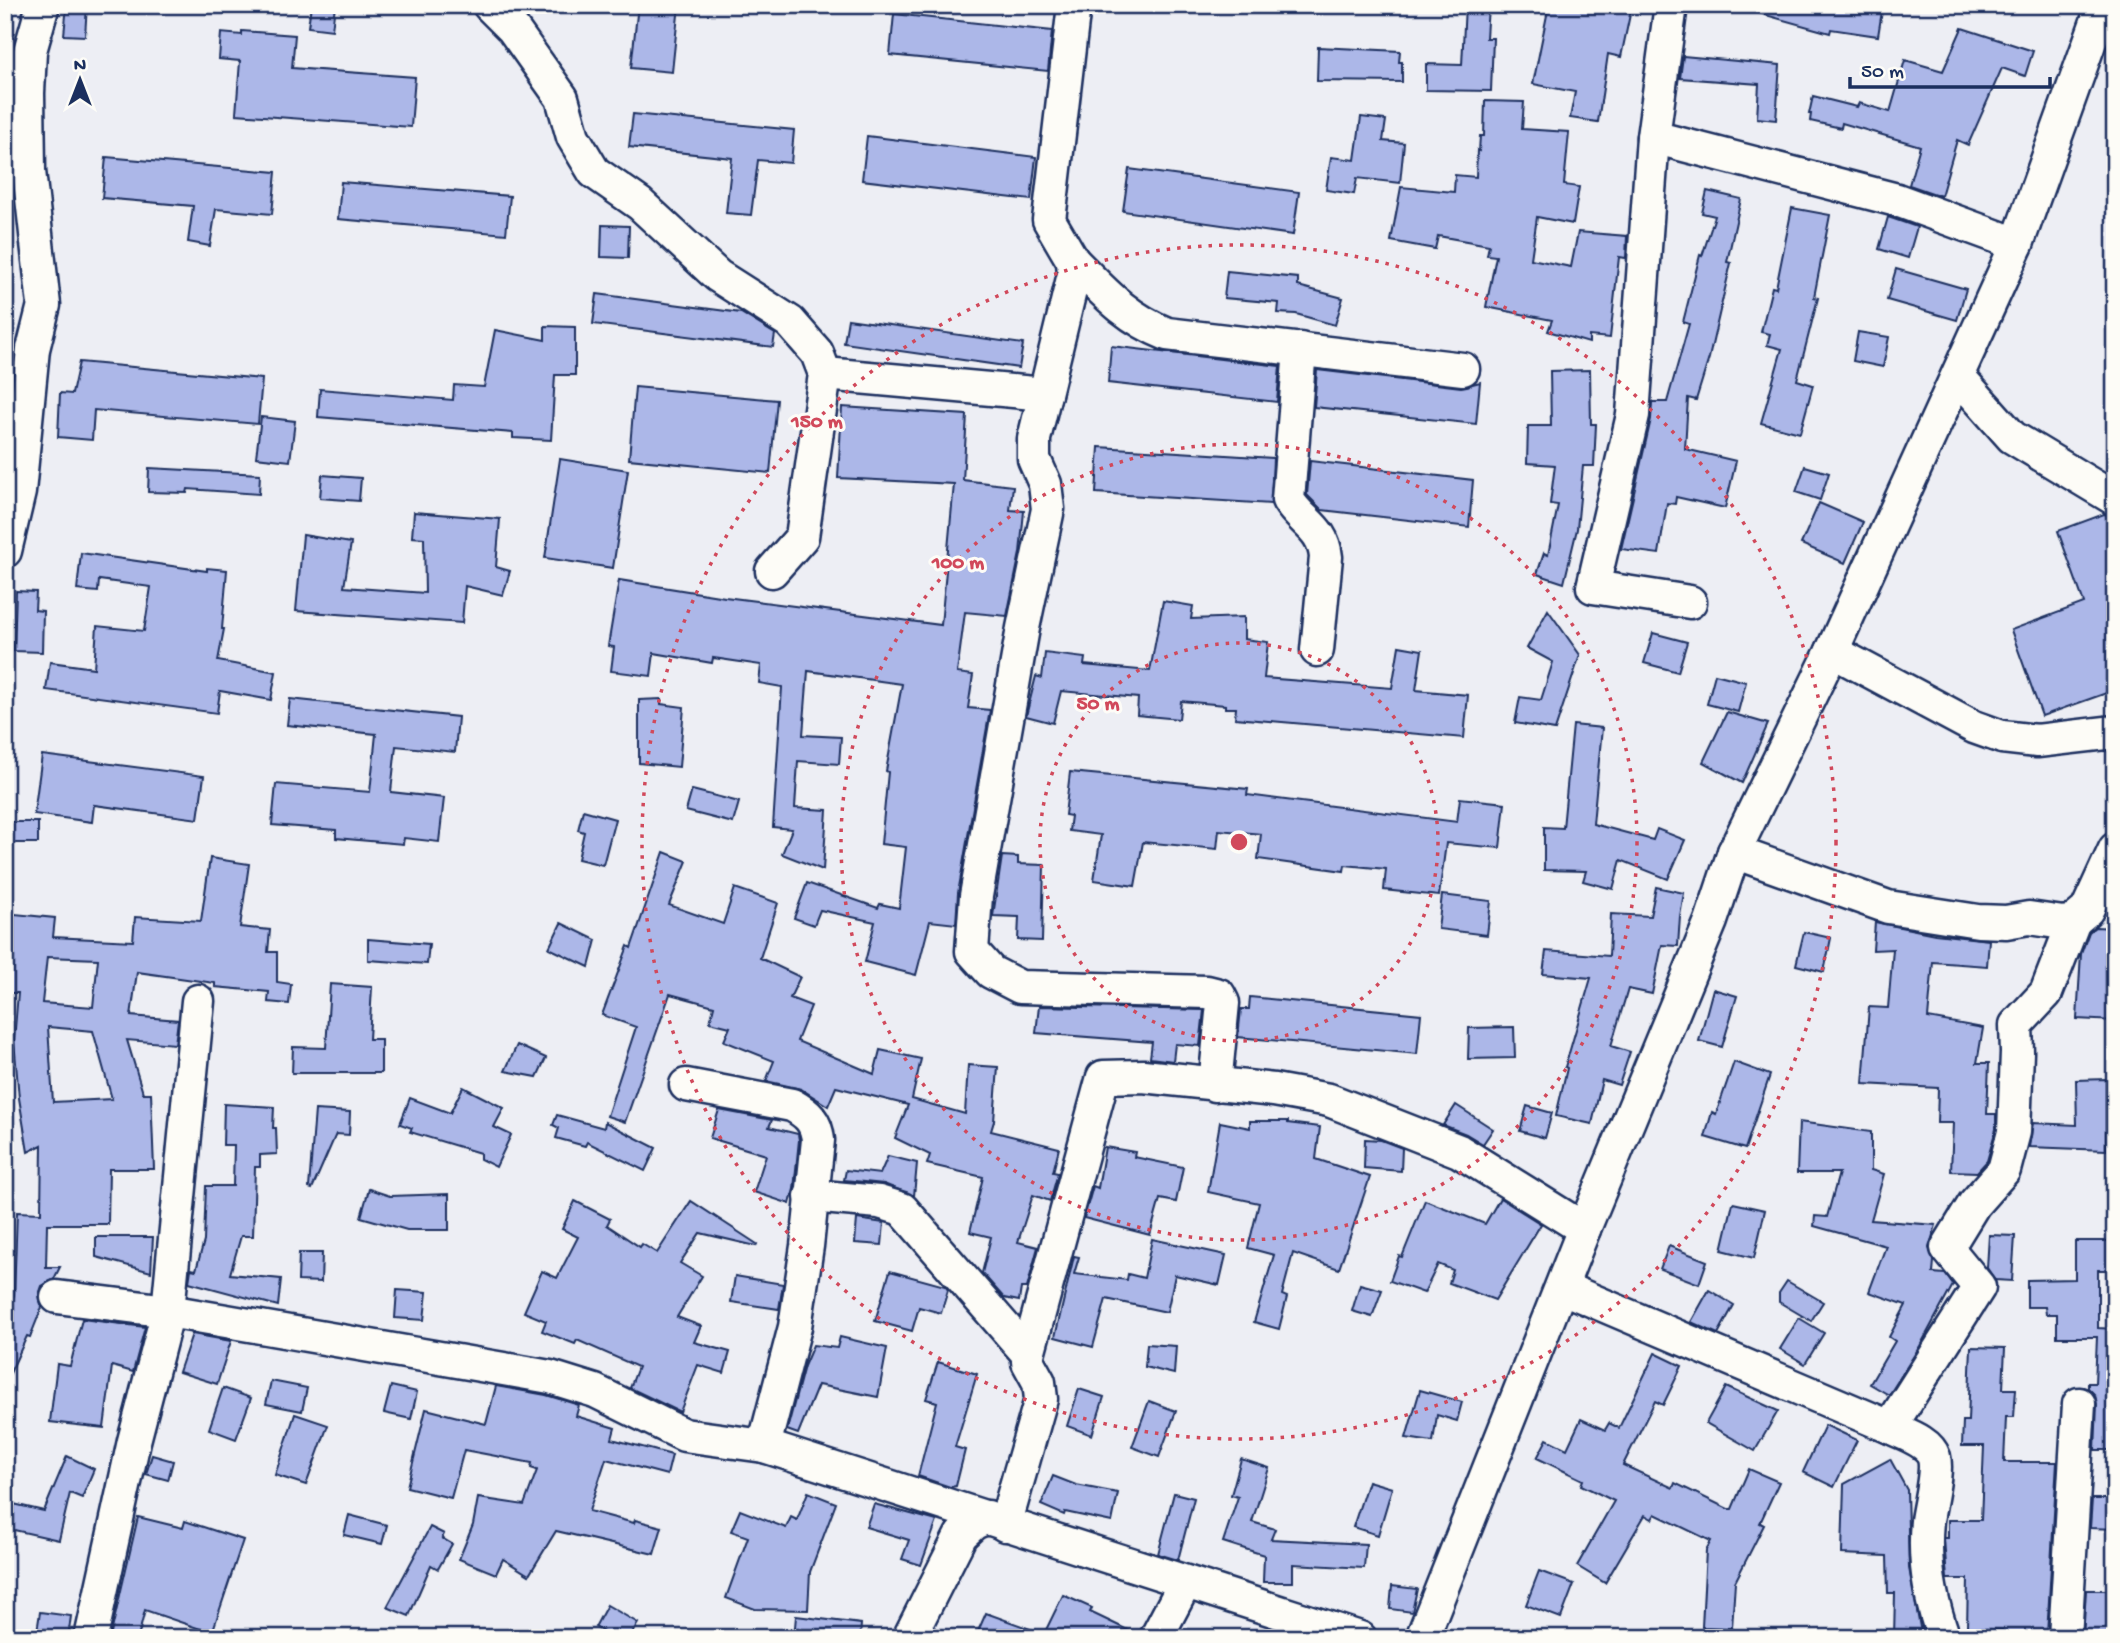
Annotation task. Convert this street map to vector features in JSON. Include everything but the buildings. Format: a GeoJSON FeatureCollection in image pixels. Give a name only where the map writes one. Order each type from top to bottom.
{"type":"FeatureCollection","features":[{"type":"Feature","properties":{"kind":"street"},"geometry":{"type":"LineString","coordinates":[[5,551],[19,492],[33,349],[44,304],[29,171],[28,74],[20,35],[43,5]]}},
{"type":"Feature","properties":{"kind":"street"},"geometry":{"type":"LineString","coordinates":[[489,5],[513,29],[562,98],[573,137],[594,173],[640,204],[718,276],[790,322],[817,353],[825,374],[802,537],[772,571]]}},
{"type":"Feature","properties":{"kind":"street"},"geometry":{"type":"LineString","coordinates":[[1074,5],[1049,220],[1073,261],[1126,313],[1167,334],[1463,369]]}},
{"type":"Feature","properties":{"kind":"street"},"geometry":{"type":"LineString","coordinates":[[1671,5],[1653,137],[1633,415],[1593,587],[1690,603]]}},
{"type":"Feature","properties":{"kind":"street"},"geometry":{"type":"LineString","coordinates":[[1422,1638],[1563,1288],[1584,1229],[1711,921],[1734,852],[1832,651],[2018,244],[2103,5]]}},
{"type":"Feature","properties":{"kind":"street"},"geometry":{"type":"LineString","coordinates":[[1653,137],[1897,200],[2018,244]]}},
{"type":"Feature","properties":{"kind":"street"},"geometry":{"type":"LineString","coordinates":[[1073,261],[1074,274],[1034,439],[1034,459],[1045,484],[1048,509],[1021,640],[976,896],[972,951],[991,972],[1020,987],[1207,992],[1219,995],[1223,1003],[1215,1085]]}},
{"type":"Feature","properties":{"kind":"street"},"geometry":{"type":"LineString","coordinates":[[1300,349],[1288,500],[1325,542],[1326,557],[1317,650]]}},
{"type":"Feature","properties":{"kind":"street"},"geometry":{"type":"LineString","coordinates":[[825,374],[1045,394]]}},
{"type":"Feature","properties":{"kind":"street"},"geometry":{"type":"LineString","coordinates":[[1958,376],[2012,436],[2115,499]]}},
{"type":"Feature","properties":{"kind":"street"},"geometry":{"type":"LineString","coordinates":[[1832,651],[1974,727],[2002,737],[2037,741],[2115,732]]}},
{"type":"Feature","properties":{"kind":"street"},"geometry":{"type":"LineString","coordinates":[[1890,1427],[1979,1287],[1947,1248],[1974,1204],[2004,1170],[2014,1132],[2018,1052],[2016,1025],[2046,993],[2074,921],[2087,910],[2115,849]]}},
{"type":"Feature","properties":{"kind":"street"},"geometry":{"type":"LineString","coordinates":[[1734,852],[1888,907],[1978,921],[2006,922],[2029,918],[2063,923],[2074,921]]}},
{"type":"Feature","properties":{"kind":"street"},"geometry":{"type":"LineString","coordinates":[[91,1638],[134,1441],[168,1311],[198,1001]]}},
{"type":"Feature","properties":{"kind":"street"},"geometry":{"type":"LineString","coordinates":[[997,1521],[1041,1399],[1039,1382],[1028,1362],[1028,1354],[1103,1077],[1143,1076],[1274,1090],[1329,1100],[1459,1151],[1584,1229]]}},
{"type":"Feature","properties":{"kind":"street"},"geometry":{"type":"LineString","coordinates":[[686,1085],[792,1105],[806,1113],[816,1126],[818,1140],[807,1246],[795,1327],[764,1446]]}},
{"type":"Feature","properties":{"kind":"street"},"geometry":{"type":"LineString","coordinates":[[811,1196],[879,1202],[902,1209],[1028,1354]]}},
{"type":"Feature","properties":{"kind":"street"},"geometry":{"type":"LineString","coordinates":[[1563,1288],[1890,1427],[1928,1448],[1934,1458],[1926,1560],[1933,1608],[1944,1638]]}},
{"type":"Feature","properties":{"kind":"street"},"geometry":{"type":"LineString","coordinates":[[57,1297],[168,1311],[550,1377],[595,1391],[684,1435],[764,1446],[1360,1638]]}},
{"type":"Feature","properties":{"kind":"street"},"geometry":{"type":"LineString","coordinates":[[2065,1638],[2079,1404]]}},
{"type":"Feature","properties":{"kind":"street"},"geometry":{"type":"LineString","coordinates":[[909,1638],[961,1535],[974,1523],[997,1521]]}},
{"type":"Feature","properties":{"kind":"street"},"geometry":{"type":"LineString","coordinates":[[1156,1638],[1185,1583]]}}]}
